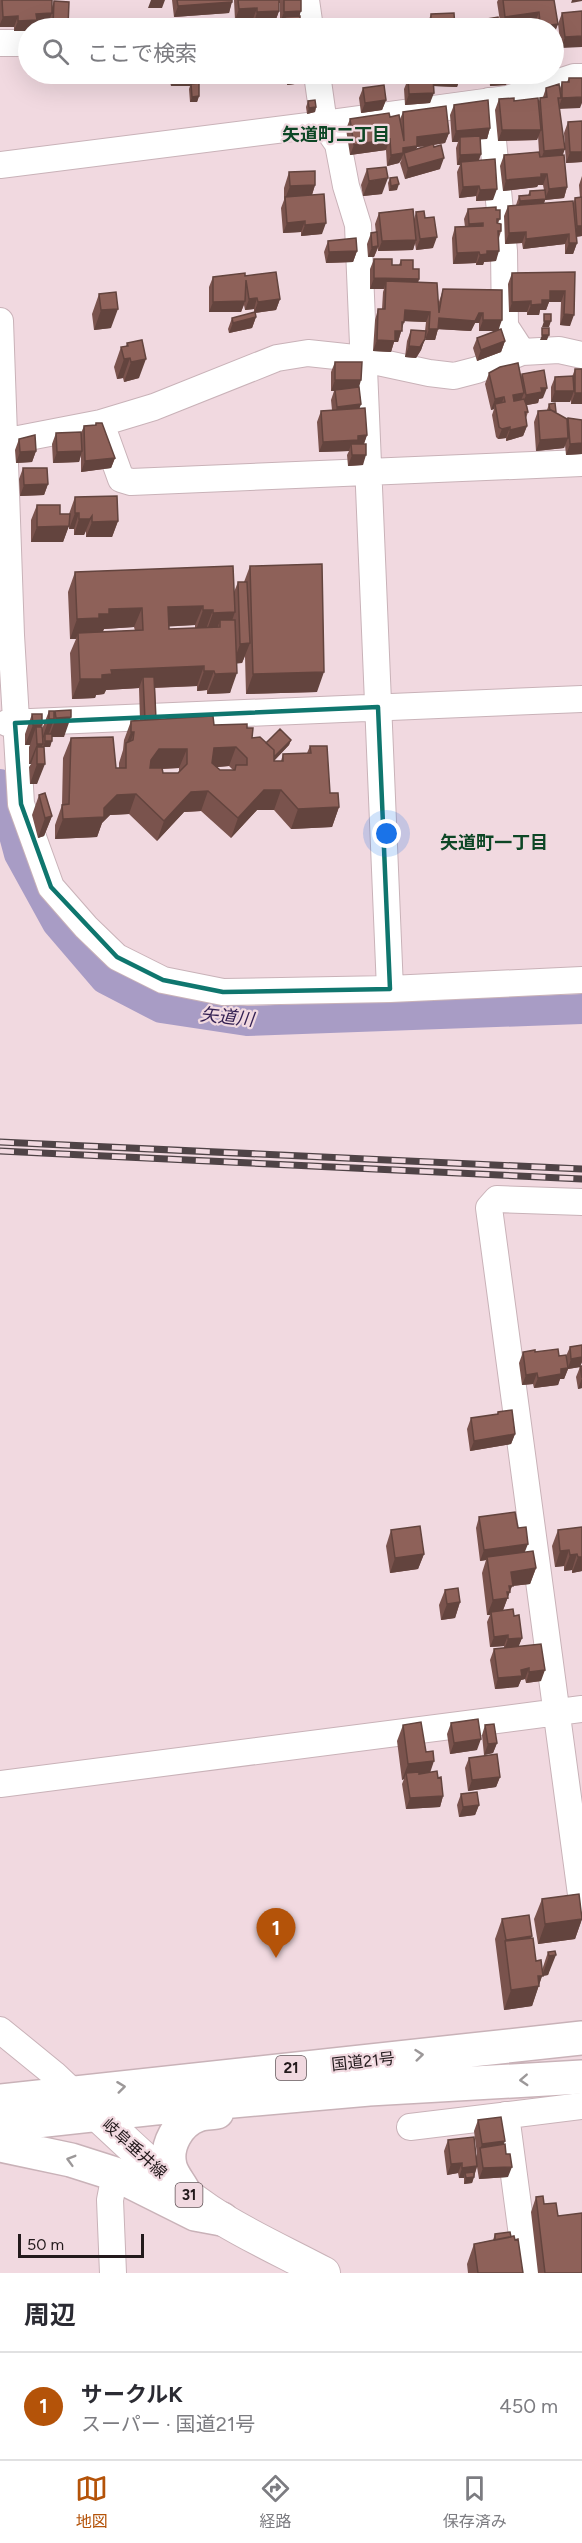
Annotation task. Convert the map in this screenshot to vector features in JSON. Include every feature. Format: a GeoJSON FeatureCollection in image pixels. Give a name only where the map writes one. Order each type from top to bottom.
{"type":"FeatureCollection","features":[{"type":"Feature","properties":{"kind":"highway","name":"国道21号"},"geometry":{"type":"LineString","coordinates":[[0,2101],[582,2038]]}},
{"type":"Feature","properties":{"kind":"highway","name":"国道21号"},"geometry":{"type":"LineString","coordinates":[[0,2125],[369,2089],[582,2077]]}},
{"type":"Feature","properties":{"kind":"highway","name":"21"},"geometry":{"type":"LineString","coordinates":[[184,2192],[170,2167],[169,2151],[171,2141],[181,2126],[196,2115],[234,2109],[309,2103],[369,2089]]}},
{"type":"Feature","properties":{"kind":"highway"},"geometry":{"type":"LineString","coordinates":[[0,2145],[71,2160],[115,2174],[195,2214],[222,2219]]}},
{"type":"Feature","properties":{"kind":"main road","name":"岐阜垂井線"},"geometry":{"type":"LineString","coordinates":[[73,2092],[122,2139],[184,2192],[222,2219],[324,2273]]}},
{"type":"Feature","properties":{"kind":"street"},"geometry":{"type":"LineString","coordinates":[[306,0],[309,18]]}},
{"type":"Feature","properties":{"kind":"street"},"geometry":{"type":"LineString","coordinates":[[0,43],[18,43]]}},
{"type":"Feature","properties":{"kind":"street"},"geometry":{"type":"LineString","coordinates":[[564,80],[582,77]]}},
{"type":"Feature","properties":{"kind":"street"},"geometry":{"type":"LineString","coordinates":[[318,84],[324,124],[338,144],[346,186],[358,225],[390,989]]}},
{"type":"Feature","properties":{"kind":"street"},"geometry":{"type":"LineString","coordinates":[[0,165],[507,99],[553,84]]}},
{"type":"Feature","properties":{"kind":"street"},"geometry":{"type":"LineString","coordinates":[[489,101],[504,251],[505,326],[522,352]]}},
{"type":"Feature","properties":{"kind":"street"},"geometry":{"type":"LineString","coordinates":[[0,321],[8,723],[21,804],[51,887],[86,927],[117,957],[163,980],[223,992],[390,989],[582,980]]}},
{"type":"Feature","properties":{"kind":"street"},"geometry":{"type":"LineString","coordinates":[[2,442],[101,423],[154,407],[277,358],[308,353],[364,359],[454,376],[477,370],[522,352],[559,350],[582,355]]}},
{"type":"Feature","properties":{"kind":"street"},"geometry":{"type":"LineString","coordinates":[[101,423],[121,479],[131,482],[582,463]]}},
{"type":"Feature","properties":{"kind":"street"},"geometry":{"type":"LineString","coordinates":[[8,723],[582,699]]}},
{"type":"Feature","properties":{"kind":"street"},"geometry":{"type":"LineString","coordinates":[[582,1202],[497,1199],[489,1208],[570,1710],[582,1902]]}},
{"type":"Feature","properties":{"kind":"street"},"geometry":{"type":"LineString","coordinates":[[0,1784],[570,1710]]}},
{"type":"Feature","properties":{"kind":"street"},"geometry":{"type":"LineString","coordinates":[[0,2030],[73,2092]]}},
{"type":"Feature","properties":{"kind":"street"},"geometry":{"type":"LineString","coordinates":[[410,2127],[582,2106]]}},
{"type":"Feature","properties":{"kind":"street"},"geometry":{"type":"LineString","coordinates":[[506,2115],[527,2273]]}},
{"type":"Feature","properties":{"kind":"street"},"geometry":{"type":"LineString","coordinates":[[113,2273],[110,2200],[115,2174]]}},
{"type":"Feature","properties":{"kind":"highlighted area"},"geometry":{"type":"Polygon","coordinates":[[[378,707],[390,989],[223,992],[163,980],[117,957],[51,887],[21,804],[15,723],[378,707]]]}},
{"type":"Feature","properties":{"kind":"building"},"geometry":{"type":"Polygon","coordinates":[[[2,0],[52,0],[52,13],[36,14],[37,18],[3,17],[2,0]]]}},
{"type":"Feature","properties":{"kind":"building"},"geometry":{"type":"Polygon","coordinates":[[[177,0],[232,0],[232,2],[178,6],[177,0]]]}},
{"type":"Feature","properties":{"kind":"building"},"geometry":{"type":"Polygon","coordinates":[[[238,0],[279,0],[279,11],[257,12],[257,8],[239,9],[238,0]]]}},
{"type":"Feature","properties":{"kind":"building"},"geometry":{"type":"Polygon","coordinates":[[[284,0],[301,0],[301,11],[284,12],[284,0]]]}},
{"type":"Feature","properties":{"kind":"building"},"geometry":{"type":"Polygon","coordinates":[[[503,0],[554,0],[557,18],[540,18],[539,12],[505,17],[503,0]]]}},
{"type":"Feature","properties":{"kind":"building"},"geometry":{"type":"Polygon","coordinates":[[[54,1],[69,2],[68,18],[53,18],[54,1]]]}},
{"type":"Feature","properties":{"kind":"building"},"geometry":{"type":"Polygon","coordinates":[[[582,11],[582,36],[565,37],[562,13],[582,11]]]}},
{"type":"Feature","properties":{"kind":"building"},"geometry":{"type":"Polygon","coordinates":[[[454,13],[454,18],[431,18],[431,14],[454,13]]]}},
{"type":"Feature","properties":{"kind":"building"},"geometry":{"type":"Polygon","coordinates":[[[569,78],[582,78],[582,97],[562,98],[562,84],[569,82],[569,78]]]}},
{"type":"Feature","properties":{"kind":"building"},"geometry":{"type":"Polygon","coordinates":[[[191,84],[199,84],[199,96],[192,97],[191,84]]]}},
{"type":"Feature","properties":{"kind":"building"},"geometry":{"type":"Polygon","coordinates":[[[408,84],[433,84],[434,93],[409,94],[408,84]]]}},
{"type":"Feature","properties":{"kind":"building"},"geometry":{"type":"Polygon","coordinates":[[[559,84],[561,98],[558,98],[565,149],[544,151],[540,98],[547,97],[546,88],[559,84]]]}},
{"type":"Feature","properties":{"kind":"building"},"geometry":{"type":"Polygon","coordinates":[[[384,85],[386,100],[365,103],[363,88],[384,85]]]}},
{"type":"Feature","properties":{"kind":"building"},"geometry":{"type":"Polygon","coordinates":[[[514,98],[514,101],[538,98],[541,130],[502,130],[499,99],[514,98]]]}},
{"type":"Feature","properties":{"kind":"building"},"geometry":{"type":"Polygon","coordinates":[[[315,100],[316,107],[309,108],[308,101],[315,100]]]}},
{"type":"Feature","properties":{"kind":"building"},"geometry":{"type":"Polygon","coordinates":[[[488,100],[490,128],[456,131],[454,105],[488,100]]]}},
{"type":"Feature","properties":{"kind":"building"},"geometry":{"type":"Polygon","coordinates":[[[446,106],[449,133],[417,137],[417,146],[403,148],[403,153],[391,155],[390,139],[354,145],[350,119],[389,113],[390,117],[399,115],[404,141],[403,112],[446,106]]]}},
{"type":"Feature","properties":{"kind":"building"},"geometry":{"type":"Polygon","coordinates":[[[582,121],[582,152],[570,152],[568,122],[582,121]]]}},
{"type":"Feature","properties":{"kind":"building"},"geometry":{"type":"Polygon","coordinates":[[[480,136],[481,154],[460,155],[460,137],[480,136]]]}},
{"type":"Feature","properties":{"kind":"building"},"geometry":{"type":"Polygon","coordinates":[[[433,144],[434,147],[441,145],[444,158],[408,168],[404,153],[433,144]]]}},
{"type":"Feature","properties":{"kind":"building"},"geometry":{"type":"Polygon","coordinates":[[[539,152],[540,157],[564,155],[567,187],[549,189],[547,174],[541,174],[541,177],[506,180],[504,155],[539,152]]]}},
{"type":"Feature","properties":{"kind":"building"},"geometry":{"type":"Polygon","coordinates":[[[495,159],[497,189],[480,190],[479,186],[463,187],[461,162],[495,159]]]}},
{"type":"Feature","properties":{"kind":"building"},"geometry":{"type":"Polygon","coordinates":[[[386,167],[388,178],[369,181],[367,169],[386,167]]]}},
{"type":"Feature","properties":{"kind":"building"},"geometry":{"type":"Polygon","coordinates":[[[315,171],[315,185],[290,186],[289,172],[315,171]]]}},
{"type":"Feature","properties":{"kind":"building"},"geometry":{"type":"Polygon","coordinates":[[[397,177],[399,184],[391,186],[390,178],[397,177]]]}},
{"type":"Feature","properties":{"kind":"building"},"geometry":{"type":"Polygon","coordinates":[[[545,190],[546,199],[520,201],[519,196],[530,195],[530,191],[545,190]]]}},
{"type":"Feature","properties":{"kind":"building"},"geometry":{"type":"Polygon","coordinates":[[[324,194],[326,223],[305,225],[305,221],[287,223],[285,197],[324,194]]]}},
{"type":"Feature","properties":{"kind":"building"},"geometry":{"type":"Polygon","coordinates":[[[582,197],[582,226],[577,226],[575,198],[582,197]]]}},
{"type":"Feature","properties":{"kind":"building"},"geometry":{"type":"Polygon","coordinates":[[[573,201],[577,243],[569,243],[569,234],[526,239],[526,232],[509,233],[508,206],[573,201]]]}},
{"type":"Feature","properties":{"kind":"building"},"geometry":{"type":"Polygon","coordinates":[[[496,207],[496,210],[500,210],[500,219],[497,219],[497,223],[501,224],[501,231],[498,231],[499,251],[487,251],[487,254],[480,255],[479,252],[457,253],[455,227],[483,226],[483,223],[469,224],[468,209],[496,207]]]}},
{"type":"Feature","properties":{"kind":"building"},"geometry":{"type":"Polygon","coordinates":[[[413,209],[416,240],[382,241],[379,213],[413,209]]]}},
{"type":"Feature","properties":{"kind":"building"},"geometry":{"type":"Polygon","coordinates":[[[424,211],[425,218],[434,217],[437,237],[420,239],[416,212],[424,211]]]}},
{"type":"Feature","properties":{"kind":"building"},"geometry":{"type":"Polygon","coordinates":[[[377,232],[378,246],[372,247],[371,233],[377,232]]]}},
{"type":"Feature","properties":{"kind":"building"},"geometry":{"type":"Polygon","coordinates":[[[356,238],[357,251],[329,252],[328,241],[356,238]]]}},
{"type":"Feature","properties":{"kind":"building"},"geometry":{"type":"Polygon","coordinates":[[[374,259],[392,259],[392,265],[401,265],[401,260],[413,260],[413,269],[419,269],[419,279],[374,278],[374,259]]]}},
{"type":"Feature","properties":{"kind":"building"},"geometry":{"type":"Polygon","coordinates":[[[276,272],[280,299],[258,302],[257,298],[249,299],[246,280],[245,301],[213,302],[213,277],[276,272]]]}},
{"type":"Feature","properties":{"kind":"building"},"geometry":{"type":"Polygon","coordinates":[[[575,272],[574,315],[564,314],[565,291],[550,291],[550,300],[542,300],[542,304],[531,305],[531,301],[512,302],[512,273],[575,272]]]}},
{"type":"Feature","properties":{"kind":"building"},"geometry":{"type":"Polygon","coordinates":[[[386,281],[437,283],[439,313],[443,289],[502,290],[502,320],[483,320],[483,313],[479,313],[475,321],[439,318],[438,329],[429,329],[430,312],[405,310],[402,331],[395,331],[395,341],[377,340],[378,309],[385,309],[386,281]]]}},
{"type":"Feature","properties":{"kind":"building"},"geometry":{"type":"Polygon","coordinates":[[[116,292],[118,309],[101,310],[99,294],[116,292]]]}},
{"type":"Feature","properties":{"kind":"building"},"geometry":{"type":"Polygon","coordinates":[[[255,312],[256,317],[233,323],[232,318],[255,312]]]}},
{"type":"Feature","properties":{"kind":"building"},"geometry":{"type":"Polygon","coordinates":[[[544,314],[551,314],[551,321],[544,321],[544,314]]]}},
{"type":"Feature","properties":{"kind":"building"},"geometry":{"type":"Polygon","coordinates":[[[542,328],[549,328],[549,335],[542,335],[542,328]]]}},
{"type":"Feature","properties":{"kind":"building"},"geometry":{"type":"Polygon","coordinates":[[[501,329],[505,341],[481,350],[477,338],[501,329]]]}},
{"type":"Feature","properties":{"kind":"building"},"geometry":{"type":"Polygon","coordinates":[[[411,330],[426,331],[425,339],[420,347],[409,346],[411,330]]]}},
{"type":"Feature","properties":{"kind":"building"},"geometry":{"type":"Polygon","coordinates":[[[142,340],[146,359],[131,362],[130,358],[124,359],[121,347],[128,346],[127,343],[142,340]]]}},
{"type":"Feature","properties":{"kind":"building"},"geometry":{"type":"Polygon","coordinates":[[[335,362],[362,362],[361,380],[335,380],[335,362]]]}},
{"type":"Feature","properties":{"kind":"building"},"geometry":{"type":"Polygon","coordinates":[[[518,363],[524,393],[513,395],[514,401],[524,399],[528,412],[525,412],[527,426],[510,430],[510,427],[502,429],[499,427],[495,404],[505,402],[504,397],[495,399],[489,373],[500,367],[518,363]]]}},
{"type":"Feature","properties":{"kind":"building"},"geometry":{"type":"Polygon","coordinates":[[[575,369],[582,369],[582,393],[575,393],[575,369]]]}},
{"type":"Feature","properties":{"kind":"building"},"geometry":{"type":"Polygon","coordinates":[[[544,370],[547,388],[541,388],[542,392],[526,395],[522,374],[544,370]]]}},
{"type":"Feature","properties":{"kind":"building"},"geometry":{"type":"Polygon","coordinates":[[[573,376],[574,391],[555,391],[555,377],[573,376]]]}},
{"type":"Feature","properties":{"kind":"building"},"geometry":{"type":"Polygon","coordinates":[[[359,387],[361,404],[337,407],[335,390],[359,387]]]}},
{"type":"Feature","properties":{"kind":"building"},"geometry":{"type":"Polygon","coordinates":[[[555,403],[556,412],[550,410],[549,404],[555,403]]]}},
{"type":"Feature","properties":{"kind":"building"},"geometry":{"type":"Polygon","coordinates":[[[365,408],[367,435],[358,436],[358,440],[323,442],[321,411],[365,408]]]}},
{"type":"Feature","properties":{"kind":"building"},"geometry":{"type":"Polygon","coordinates":[[[551,410],[567,419],[568,438],[540,440],[538,411],[551,410]]]}},
{"type":"Feature","properties":{"kind":"building"},"geometry":{"type":"Polygon","coordinates":[[[568,418],[582,420],[582,443],[570,444],[568,418]]]}},
{"type":"Feature","properties":{"kind":"building"},"geometry":{"type":"Polygon","coordinates":[[[96,423],[102,423],[115,458],[85,461],[84,426],[96,425],[96,423]]]}},
{"type":"Feature","properties":{"kind":"building"},"geometry":{"type":"Polygon","coordinates":[[[81,432],[82,451],[57,452],[56,433],[81,432]]]}},
{"type":"Feature","properties":{"kind":"building"},"geometry":{"type":"Polygon","coordinates":[[[35,435],[36,451],[20,452],[19,439],[35,435]]]}},
{"type":"Feature","properties":{"kind":"building"},"geometry":{"type":"Polygon","coordinates":[[[351,444],[366,444],[366,455],[352,455],[351,444]]]}},
{"type":"Feature","properties":{"kind":"building"},"geometry":{"type":"Polygon","coordinates":[[[23,468],[47,468],[48,484],[24,485],[23,468]]]}},
{"type":"Feature","properties":{"kind":"building"},"geometry":{"type":"Polygon","coordinates":[[[117,496],[118,521],[92,522],[92,516],[90,519],[79,519],[79,513],[75,513],[75,497],[117,496]]]}},
{"type":"Feature","properties":{"kind":"building"},"geometry":{"type":"Polygon","coordinates":[[[37,505],[60,505],[60,514],[70,514],[69,526],[37,527],[37,505]]]}},
{"type":"Feature","properties":{"kind":"building"},"geometry":{"type":"Polygon","coordinates":[[[322,564],[324,672],[253,674],[250,566],[322,564]]]}},
{"type":"Feature","properties":{"kind":"building"},"geometry":{"type":"Polygon","coordinates":[[[233,566],[235,612],[213,613],[213,610],[203,610],[203,606],[168,607],[169,629],[220,627],[220,620],[235,620],[237,673],[215,674],[214,671],[204,671],[204,666],[111,670],[112,674],[102,675],[102,679],[80,679],[78,633],[143,630],[142,608],[109,609],[109,614],[99,614],[99,618],[77,619],[75,572],[233,566]]]}},
{"type":"Feature","properties":{"kind":"building"},"geometry":{"type":"Polygon","coordinates":[[[238,582],[247,582],[250,643],[240,644],[238,582]]]}},
{"type":"Feature","properties":{"kind":"building"},"geometry":{"type":"Polygon","coordinates":[[[143,677],[154,677],[156,719],[145,720],[143,677]]]}},
{"type":"Feature","properties":{"kind":"building"},"geometry":{"type":"Polygon","coordinates":[[[71,710],[71,717],[56,718],[55,711],[71,710]]]}},
{"type":"Feature","properties":{"kind":"building"},"geometry":{"type":"Polygon","coordinates":[[[49,711],[54,711],[54,719],[49,719],[49,711]]]}},
{"type":"Feature","properties":{"kind":"building"},"geometry":{"type":"Polygon","coordinates":[[[32,714],[42,714],[42,725],[33,725],[32,714]]]}},
{"type":"Feature","properties":{"kind":"building"},"geometry":{"type":"Polygon","coordinates":[[[213,716],[214,725],[247,724],[247,728],[253,728],[252,738],[260,737],[274,750],[274,761],[283,761],[283,754],[311,753],[310,746],[327,746],[330,793],[338,793],[339,807],[298,809],[281,790],[264,790],[238,818],[208,791],[191,792],[164,821],[136,794],[117,795],[104,808],[104,817],[63,819],[62,805],[69,804],[71,738],[113,737],[116,768],[126,768],[126,743],[133,740],[134,732],[131,732],[131,721],[213,716]],[[236,747],[214,748],[212,763],[220,770],[235,770],[236,765],[247,765],[247,758],[236,747]],[[159,749],[151,760],[150,768],[162,768],[163,773],[178,773],[187,764],[187,749],[159,749]]]}},
{"type":"Feature","properties":{"kind":"building"},"geometry":{"type":"Polygon","coordinates":[[[36,727],[42,727],[43,744],[37,744],[36,727]]]}},
{"type":"Feature","properties":{"kind":"building"},"geometry":{"type":"Polygon","coordinates":[[[280,729],[291,740],[274,757],[274,750],[266,743],[280,729]]]}},
{"type":"Feature","properties":{"kind":"building"},"geometry":{"type":"Polygon","coordinates":[[[45,734],[52,734],[52,741],[45,741],[45,734]]]}},
{"type":"Feature","properties":{"kind":"building"},"geometry":{"type":"Polygon","coordinates":[[[37,747],[44,747],[45,764],[37,764],[37,747]]]}},
{"type":"Feature","properties":{"kind":"building"},"geometry":{"type":"Polygon","coordinates":[[[45,793],[52,816],[45,818],[39,795],[45,793]]]}},
{"type":"Feature","properties":{"kind":"building"},"geometry":{"type":"Polygon","coordinates":[[[582,1345],[582,1357],[571,1359],[570,1347],[582,1345]]]}},
{"type":"Feature","properties":{"kind":"building"},"geometry":{"type":"Polygon","coordinates":[[[558,1349],[559,1356],[566,1355],[568,1368],[561,1369],[561,1374],[538,1378],[537,1373],[526,1375],[523,1352],[558,1349]]]}},
{"type":"Feature","properties":{"kind":"building"},"geometry":{"type":"Polygon","coordinates":[[[512,1410],[515,1434],[474,1441],[471,1418],[512,1410]]]}},
{"type":"Feature","properties":{"kind":"building"},"geometry":{"type":"Polygon","coordinates":[[[515,1512],[518,1528],[526,1527],[528,1544],[484,1550],[479,1517],[515,1512]]]}},
{"type":"Feature","properties":{"kind":"building"},"geometry":{"type":"Polygon","coordinates":[[[420,1526],[424,1554],[395,1558],[391,1530],[420,1526]]]}},
{"type":"Feature","properties":{"kind":"building"},"geometry":{"type":"Polygon","coordinates":[[[582,1527],[582,1557],[578,1557],[577,1554],[570,1555],[569,1550],[560,1551],[558,1530],[582,1527]]]}},
{"type":"Feature","properties":{"kind":"building"},"geometry":{"type":"Polygon","coordinates":[[[533,1551],[536,1568],[511,1572],[513,1586],[509,1586],[508,1598],[493,1600],[487,1557],[533,1551]]]}},
{"type":"Feature","properties":{"kind":"building"},"geometry":{"type":"Polygon","coordinates":[[[458,1588],[460,1602],[447,1604],[445,1590],[458,1588]]]}},
{"type":"Feature","properties":{"kind":"building"},"geometry":{"type":"Polygon","coordinates":[[[513,1609],[514,1616],[519,1615],[522,1638],[508,1639],[508,1635],[494,1637],[491,1612],[513,1609]]]}},
{"type":"Feature","properties":{"kind":"building"},"geometry":{"type":"Polygon","coordinates":[[[541,1644],[545,1670],[529,1672],[529,1668],[521,1670],[522,1676],[498,1678],[494,1649],[541,1644]]]}},
{"type":"Feature","properties":{"kind":"building"},"geometry":{"type":"Polygon","coordinates":[[[478,1719],[481,1739],[454,1743],[451,1723],[478,1719]]]}},
{"type":"Feature","properties":{"kind":"building"},"geometry":{"type":"Polygon","coordinates":[[[421,1722],[426,1752],[433,1751],[434,1761],[408,1764],[403,1725],[421,1722]]]}},
{"type":"Feature","properties":{"kind":"building"},"geometry":{"type":"Polygon","coordinates":[[[494,1724],[497,1743],[488,1744],[485,1725],[494,1724]]]}},
{"type":"Feature","properties":{"kind":"building"},"geometry":{"type":"Polygon","coordinates":[[[497,1754],[500,1777],[472,1780],[469,1758],[497,1754]]]}},
{"type":"Feature","properties":{"kind":"building"},"geometry":{"type":"Polygon","coordinates":[[[437,1771],[438,1778],[441,1777],[443,1796],[410,1798],[406,1773],[419,1772],[419,1774],[437,1771]]]}},
{"type":"Feature","properties":{"kind":"building"},"geometry":{"type":"Polygon","coordinates":[[[477,1792],[479,1805],[463,1807],[461,1794],[477,1792]]]}},
{"type":"Feature","properties":{"kind":"building"},"geometry":{"type":"Polygon","coordinates":[[[579,1894],[582,1919],[545,1924],[542,1899],[579,1894]]]}},
{"type":"Feature","properties":{"kind":"building"},"geometry":{"type":"Polygon","coordinates":[[[529,1915],[532,1936],[506,1940],[502,1919],[529,1915]]]}},
{"type":"Feature","properties":{"kind":"building"},"geometry":{"type":"Polygon","coordinates":[[[533,1938],[536,1961],[541,1960],[543,1976],[538,1976],[539,1986],[511,1990],[505,1941],[533,1938]]]}},
{"type":"Feature","properties":{"kind":"building"},"geometry":{"type":"Polygon","coordinates":[[[555,1951],[556,1955],[549,1956],[548,1952],[555,1951]]]}},
{"type":"Feature","properties":{"kind":"building"},"geometry":{"type":"Polygon","coordinates":[[[501,2117],[505,2141],[482,2144],[478,2120],[501,2117]]]}},
{"type":"Feature","properties":{"kind":"building"},"geometry":{"type":"Polygon","coordinates":[[[474,2137],[477,2166],[462,2168],[462,2163],[451,2164],[448,2140],[474,2137]]]}},
{"type":"Feature","properties":{"kind":"building"},"geometry":{"type":"Polygon","coordinates":[[[505,2144],[506,2154],[510,2154],[512,2167],[483,2168],[480,2148],[505,2144]]]}},
{"type":"Feature","properties":{"kind":"building"},"geometry":{"type":"Polygon","coordinates":[[[474,2172],[474,2177],[466,2178],[465,2173],[474,2172]]]}},
{"type":"Feature","properties":{"kind":"building"},"geometry":{"type":"Polygon","coordinates":[[[543,2196],[544,2204],[556,2203],[558,2216],[582,2213],[582,2273],[545,2273],[536,2197],[543,2196]]]}},
{"type":"Feature","properties":{"kind":"building"},"geometry":{"type":"Polygon","coordinates":[[[510,2232],[511,2237],[495,2240],[495,2234],[510,2232]]]}},
{"type":"Feature","properties":{"kind":"building"},"geometry":{"type":"Polygon","coordinates":[[[514,2236],[515,2240],[518,2239],[523,2273],[478,2273],[474,2244],[514,2236]]]}},
{"type":"Feature","properties":{"kind":"waterway","name":"矢道川"},"geometry":{"type":"LineString","coordinates":[[0,784],[19,854],[57,923],[105,979],[161,1008],[247,1021],[582,1009]]}},
{"type":"Feature","properties":{"kind":"railway"},"geometry":{"type":"LineString","coordinates":[[0,1142],[582,1169]]}},
{"type":"Feature","properties":{"kind":"railway"},"geometry":{"type":"LineString","coordinates":[[0,1151],[582,1179]]}},
{"type":"Feature","properties":{"kind":"place","name":"サークルK"},"geometry":{"type":"Point","coordinates":[276,1958]}},
{"type":"Feature","properties":{"kind":"district","name":"矢道町二丁目"},"geometry":{"type":"Point","coordinates":[336,135]}},
{"type":"Feature","properties":{"kind":"district","name":"矢道町一丁目"},"geometry":{"type":"Point","coordinates":[494,843]}}]}
